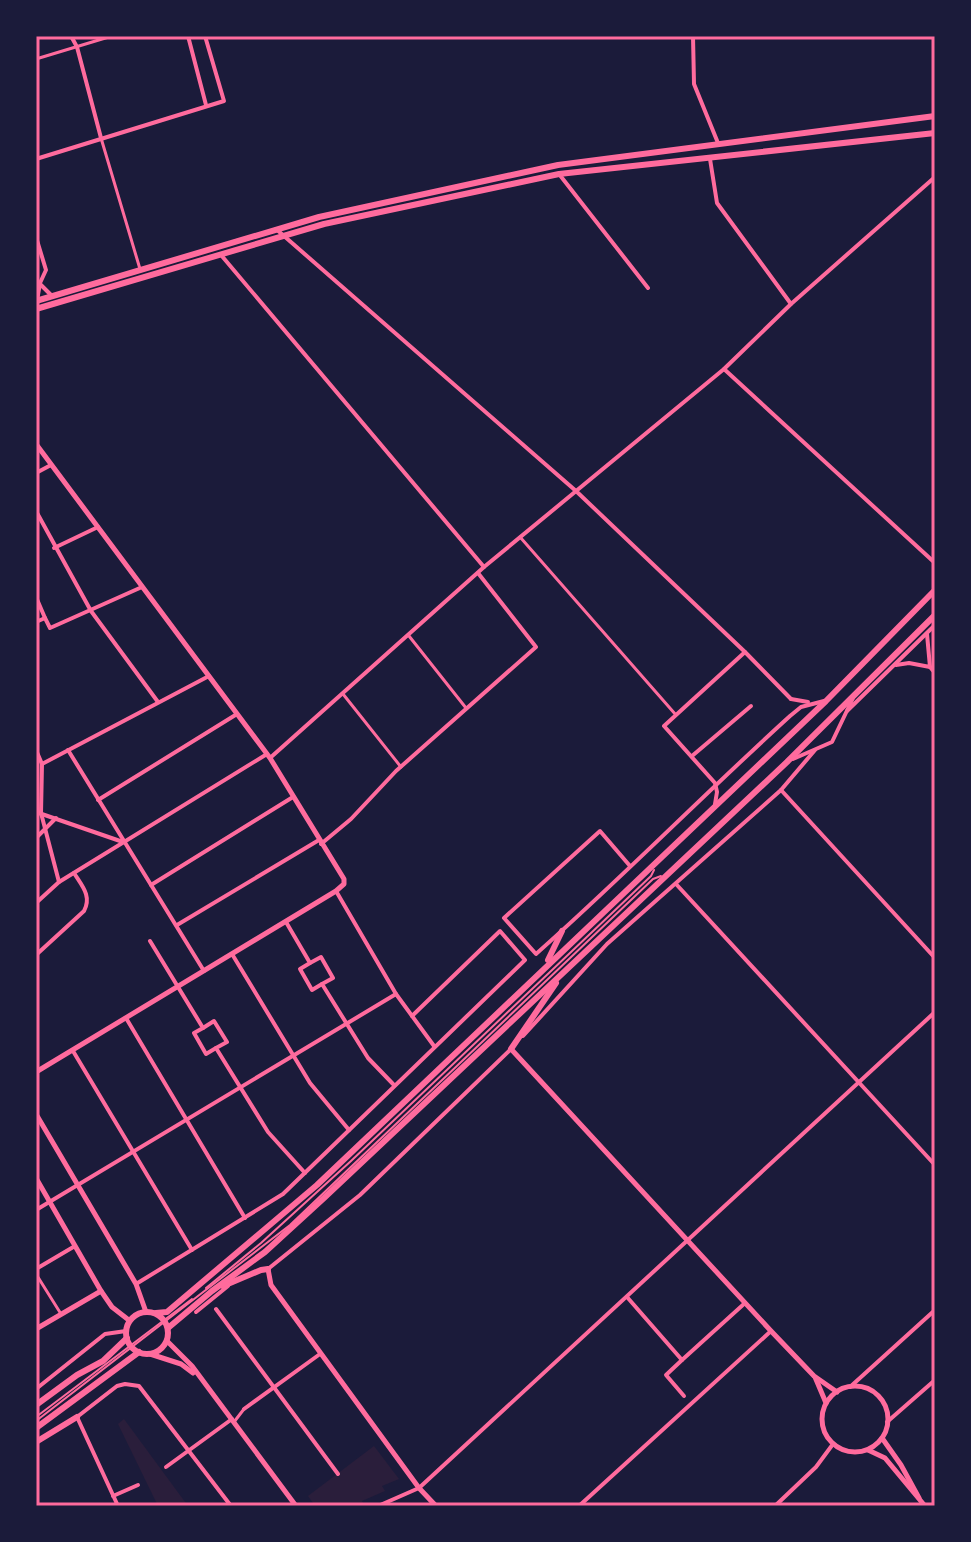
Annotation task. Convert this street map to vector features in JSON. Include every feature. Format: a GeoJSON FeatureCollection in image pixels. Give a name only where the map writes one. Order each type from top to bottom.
{"type":"FeatureCollection","features":[{"type":"Feature","properties":{"kind":"main road"},"geometry":{"type":"LineString","coordinates":[[36,301],[319,217],[558,165],[935,116],[935,132],[559,174],[324,224],[36,309]]}},
{"type":"Feature","properties":{"kind":"main road"},"geometry":{"type":"LineString","coordinates":[[131,1343],[130,1321],[146,1312],[167,1312],[317,1185],[826,701],[935,590]]}},
{"type":"Feature","properties":{"kind":"main road"},"geometry":{"type":"LineString","coordinates":[[210,1296],[265,1252],[564,972],[787,762],[935,615]]}},
{"type":"Feature","properties":{"kind":"main road"},"geometry":{"type":"LineString","coordinates":[[545,966],[562,931]]}},
{"type":"Feature","properties":{"kind":"main road"},"geometry":{"type":"LineString","coordinates":[[511,1049],[564,972]]}},
{"type":"Feature","properties":{"kind":"main road"},"geometry":{"type":"LineString","coordinates":[[165,1324],[235,1281],[268,1269]]}},
{"type":"Feature","properties":{"kind":"main road"},"geometry":{"type":"LineString","coordinates":[[131,1343],[150,1354],[160,1350],[167,1341],[165,1324],[156,1313]]}},
{"type":"Feature","properties":{"kind":"main road"},"geometry":{"type":"LineString","coordinates":[[36,1405],[77,1375],[131,1343]]}},
{"type":"Feature","properties":{"kind":"main road"},"geometry":{"type":"LineString","coordinates":[[36,1428],[131,1343]]}},
{"type":"Feature","properties":{"kind":"main road"},"geometry":{"type":"LineString","coordinates":[[36,1442],[77,1417]]}},
{"type":"Feature","properties":{"kind":"street"},"geometry":{"type":"LineString","coordinates":[[71,36],[77,47],[140,269]]}},
{"type":"Feature","properties":{"kind":"street"},"geometry":{"type":"LineString","coordinates":[[36,59],[112,36]]}},
{"type":"Feature","properties":{"kind":"street"},"geometry":{"type":"LineString","coordinates":[[188,36],[206,105]]}},
{"type":"Feature","properties":{"kind":"street"},"geometry":{"type":"LineString","coordinates":[[36,159],[224,101],[205,36]]}},
{"type":"Feature","properties":{"kind":"street"},"geometry":{"type":"LineString","coordinates":[[693,36],[694,84],[719,145]]}},
{"type":"Feature","properties":{"kind":"street"},"geometry":{"type":"LineString","coordinates":[[710,156],[717,203],[791,304]]}},
{"type":"Feature","properties":{"kind":"street"},"geometry":{"type":"LineString","coordinates":[[559,174],[648,288]]}},
{"type":"Feature","properties":{"kind":"street"},"geometry":{"type":"LineString","coordinates":[[36,903],[59,882],[269,756],[484,567],[724,369],[791,304],[935,177]]}},
{"type":"Feature","properties":{"kind":"street"},"geometry":{"type":"LineString","coordinates":[[275,229],[576,491],[791,699],[826,701]]}},
{"type":"Feature","properties":{"kind":"street"},"geometry":{"type":"LineString","coordinates":[[36,237],[46,270],[38,283],[36,301]]}},
{"type":"Feature","properties":{"kind":"street"},"geometry":{"type":"LineString","coordinates":[[220,253],[484,567]]}},
{"type":"Feature","properties":{"kind":"street"},"geometry":{"type":"LineString","coordinates":[[38,283],[52,296]]}},
{"type":"Feature","properties":{"kind":"street"},"geometry":{"type":"LineString","coordinates":[[724,369],[935,563]]}},
{"type":"Feature","properties":{"kind":"street"},"geometry":{"type":"LineString","coordinates":[[36,444],[269,756],[343,875],[344,884],[36,1071]]}},
{"type":"Feature","properties":{"kind":"street"},"geometry":{"type":"LineString","coordinates":[[36,473],[51,465]]}},
{"type":"Feature","properties":{"kind":"street"},"geometry":{"type":"LineString","coordinates":[[36,511],[91,611],[158,702]]}},
{"type":"Feature","properties":{"kind":"street"},"geometry":{"type":"LineString","coordinates":[[54,548],[98,527]]}},
{"type":"Feature","properties":{"kind":"street"},"geometry":{"type":"LineString","coordinates":[[520,537],[676,715]]}},
{"type":"Feature","properties":{"kind":"street"},"geometry":{"type":"LineString","coordinates":[[176,926],[320,842],[351,819],[401,767],[536,647],[478,573]]}},
{"type":"Feature","properties":{"kind":"street"},"geometry":{"type":"LineString","coordinates":[[36,597],[50,628],[142,587]]}},
{"type":"Feature","properties":{"kind":"street"},"geometry":{"type":"LineString","coordinates":[[36,622],[45,618]]}},
{"type":"Feature","properties":{"kind":"street"},"geometry":{"type":"LineString","coordinates":[[847,711],[935,625]]}},
{"type":"Feature","properties":{"kind":"street"},"geometry":{"type":"LineString","coordinates":[[928,632],[930,667],[935,673]]}},
{"type":"Feature","properties":{"kind":"street"},"geometry":{"type":"LineString","coordinates":[[408,635],[466,708]]}},
{"type":"Feature","properties":{"kind":"street"},"geometry":{"type":"LineString","coordinates":[[715,804],[715,783],[664,726],[745,652]]}},
{"type":"Feature","properties":{"kind":"street"},"geometry":{"type":"LineString","coordinates":[[894,665],[909,663],[930,667]]}},
{"type":"Feature","properties":{"kind":"street"},"geometry":{"type":"LineString","coordinates":[[42,764],[209,676]]}},
{"type":"Feature","properties":{"kind":"street"},"geometry":{"type":"LineString","coordinates":[[342,693],[401,767]]}},
{"type":"Feature","properties":{"kind":"street"},"geometry":{"type":"LineString","coordinates":[[787,762],[832,742],[853,698]]}},
{"type":"Feature","properties":{"kind":"street"},"geometry":{"type":"LineString","coordinates":[[790,716],[791,699]]}},
{"type":"Feature","properties":{"kind":"street"},"geometry":{"type":"LineString","coordinates":[[630,866],[600,831],[504,918],[536,954],[562,931],[630,866],[715,783],[790,716],[811,702]]}},
{"type":"Feature","properties":{"kind":"street"},"geometry":{"type":"LineString","coordinates":[[691,757],[751,706]]}},
{"type":"Feature","properties":{"kind":"street"},"geometry":{"type":"LineString","coordinates":[[98,800],[237,714]]}},
{"type":"Feature","properties":{"kind":"street"},"geometry":{"type":"LineString","coordinates":[[36,750],[42,764],[39,813],[59,882]]}},
{"type":"Feature","properties":{"kind":"street"},"geometry":{"type":"LineString","coordinates":[[68,750],[204,971]]}},
{"type":"Feature","properties":{"kind":"street"},"geometry":{"type":"LineString","coordinates":[[436,1506],[419,1488],[271,1285],[268,1269],[277,1265],[360,1195],[511,1049],[607,944],[781,790],[815,750]]}},
{"type":"Feature","properties":{"kind":"street"},"geometry":{"type":"LineString","coordinates":[[781,790],[935,958]]}},
{"type":"Feature","properties":{"kind":"street"},"geometry":{"type":"LineString","coordinates":[[151,885],[293,797]]}},
{"type":"Feature","properties":{"kind":"street"},"geometry":{"type":"LineString","coordinates":[[39,813],[125,843]]}},
{"type":"Feature","properties":{"kind":"street"},"geometry":{"type":"LineString","coordinates":[[36,838],[56,818]]}},
{"type":"Feature","properties":{"kind":"street"},"geometry":{"type":"LineString","coordinates":[[36,955],[84,911],[88,903],[88,896],[74,873]]}},
{"type":"Feature","properties":{"kind":"street"},"geometry":{"type":"LineString","coordinates":[[676,884],[935,1165]]}},
{"type":"Feature","properties":{"kind":"street"},"geometry":{"type":"LineString","coordinates":[[336,891],[396,994],[434,1046]]}},
{"type":"Feature","properties":{"kind":"street"},"geometry":{"type":"LineString","coordinates":[[285,922],[310,963]]}},
{"type":"Feature","properties":{"kind":"street"},"geometry":{"type":"LineString","coordinates":[[136,1284],[283,1194],[393,1084],[525,960],[500,931],[412,1016]]}},
{"type":"Feature","properties":{"kind":"street"},"geometry":{"type":"LineString","coordinates":[[150,941],[203,1028]]}},
{"type":"Feature","properties":{"kind":"street"},"geometry":{"type":"LineString","coordinates":[[232,954],[310,1083],[349,1130]]}},
{"type":"Feature","properties":{"kind":"street"},"geometry":{"type":"LineString","coordinates":[[321,957],[333,978],[312,990],[300,969],[310,963],[321,957]]}},
{"type":"Feature","properties":{"kind":"street"},"geometry":{"type":"LineString","coordinates":[[322,984],[368,1058],[393,1084]]}},
{"type":"Feature","properties":{"kind":"street"},"geometry":{"type":"LineString","coordinates":[[36,1210],[396,994]]}},
{"type":"Feature","properties":{"kind":"street"},"geometry":{"type":"LineString","coordinates":[[378,1506],[419,1488],[935,1012]]}},
{"type":"Feature","properties":{"kind":"street"},"geometry":{"type":"LineString","coordinates":[[126,1018],[245,1218]]}},
{"type":"Feature","properties":{"kind":"street"},"geometry":{"type":"LineString","coordinates":[[214,1021],[227,1042],[206,1054],[194,1033],[203,1028],[214,1021]]}},
{"type":"Feature","properties":{"kind":"street"},"geometry":{"type":"LineString","coordinates":[[216,1048],[268,1132],[305,1173]]}},
{"type":"Feature","properties":{"kind":"street"},"geometry":{"type":"LineString","coordinates":[[511,1049],[771,1331],[814,1376],[837,1392]]}},
{"type":"Feature","properties":{"kind":"street"},"geometry":{"type":"LineString","coordinates":[[73,1051],[192,1250]]}},
{"type":"Feature","properties":{"kind":"street"},"geometry":{"type":"LineString","coordinates":[[36,1114],[136,1284],[146,1312]]}},
{"type":"Feature","properties":{"kind":"street"},"geometry":{"type":"LineString","coordinates":[[36,1178],[101,1291],[112,1307],[130,1321]]}},
{"type":"Feature","properties":{"kind":"street"},"geometry":{"type":"LineString","coordinates":[[61,1314],[36,1272],[75,1246]]}},
{"type":"Feature","properties":{"kind":"street"},"geometry":{"type":"LineString","coordinates":[[36,1329],[101,1291]]}},
{"type":"Feature","properties":{"kind":"street"},"geometry":{"type":"LineString","coordinates":[[196,1312],[210,1296],[216,1309],[338,1474]]}},
{"type":"Feature","properties":{"kind":"street"},"geometry":{"type":"LineString","coordinates":[[627,1297],[682,1360]]}},
{"type":"Feature","properties":{"kind":"street"},"geometry":{"type":"LineString","coordinates":[[684,1396],[666,1375],[745,1303]]}},
{"type":"Feature","properties":{"kind":"street"},"geometry":{"type":"LineString","coordinates":[[850,1387],[935,1310]]}},
{"type":"Feature","properties":{"kind":"street"},"geometry":{"type":"LineString","coordinates":[[579,1506],[771,1331]]}},
{"type":"Feature","properties":{"kind":"street"},"geometry":{"type":"LineString","coordinates":[[36,1389],[105,1334],[131,1343]]}},
{"type":"Feature","properties":{"kind":"street"},"geometry":{"type":"LineString","coordinates":[[167,1341],[233,1420],[296,1506]]}},
{"type":"Feature","properties":{"kind":"street"},"geometry":{"type":"LineString","coordinates":[[150,1354],[181,1364],[197,1376]]}},
{"type":"Feature","properties":{"kind":"street"},"geometry":{"type":"LineString","coordinates":[[166,1467],[320,1354]]}},
{"type":"Feature","properties":{"kind":"street"},"geometry":{"type":"LineString","coordinates":[[814,1376],[826,1403]]}},
{"type":"Feature","properties":{"kind":"street"},"geometry":{"type":"LineString","coordinates":[[887,1422],[935,1380]]}},
{"type":"Feature","properties":{"kind":"street"},"geometry":{"type":"LineString","coordinates":[[118,1506],[77,1417],[117,1386],[125,1384],[139,1386],[231,1506]]}},
{"type":"Feature","properties":{"kind":"street"},"geometry":{"type":"LineString","coordinates":[[868,1450],[882,1438],[887,1422],[885,1406],[874,1393],[859,1387],[837,1392],[826,1403],[822,1421],[833,1444],[850,1452],[868,1450],[885,1458],[923,1504]]}},
{"type":"Feature","properties":{"kind":"street"},"geometry":{"type":"LineString","coordinates":[[882,1438],[923,1504]]}},
{"type":"Feature","properties":{"kind":"street"},"geometry":{"type":"LineString","coordinates":[[775,1506],[816,1467],[833,1444]]}},
{"type":"Feature","properties":{"kind":"street"},"geometry":{"type":"LineString","coordinates":[[113,1496],[138,1485]]}},
{"type":"Feature","properties":{"kind":"lane"},"geometry":{"type":"LineString","coordinates":[[165,1324],[351,1161],[651,876],[657,859]]}},
{"type":"Feature","properties":{"kind":"lane"},"geometry":{"type":"LineString","coordinates":[[36,1419],[131,1343],[165,1324],[290,1225],[653,879],[669,873]]}},
{"type":"Feature","properties":{"kind":"shaded area"},"geometry":{"type":"Polygon","coordinates":[[[124,1419],[188,1506],[158,1506],[118,1424],[124,1419]]]}},
{"type":"Feature","properties":{"kind":"shaded area"},"geometry":{"type":"Polygon","coordinates":[[[374,1446],[399,1479],[382,1486],[385,1491],[362,1501],[365,1506],[315,1506],[308,1496],[374,1446]]]}}]}
